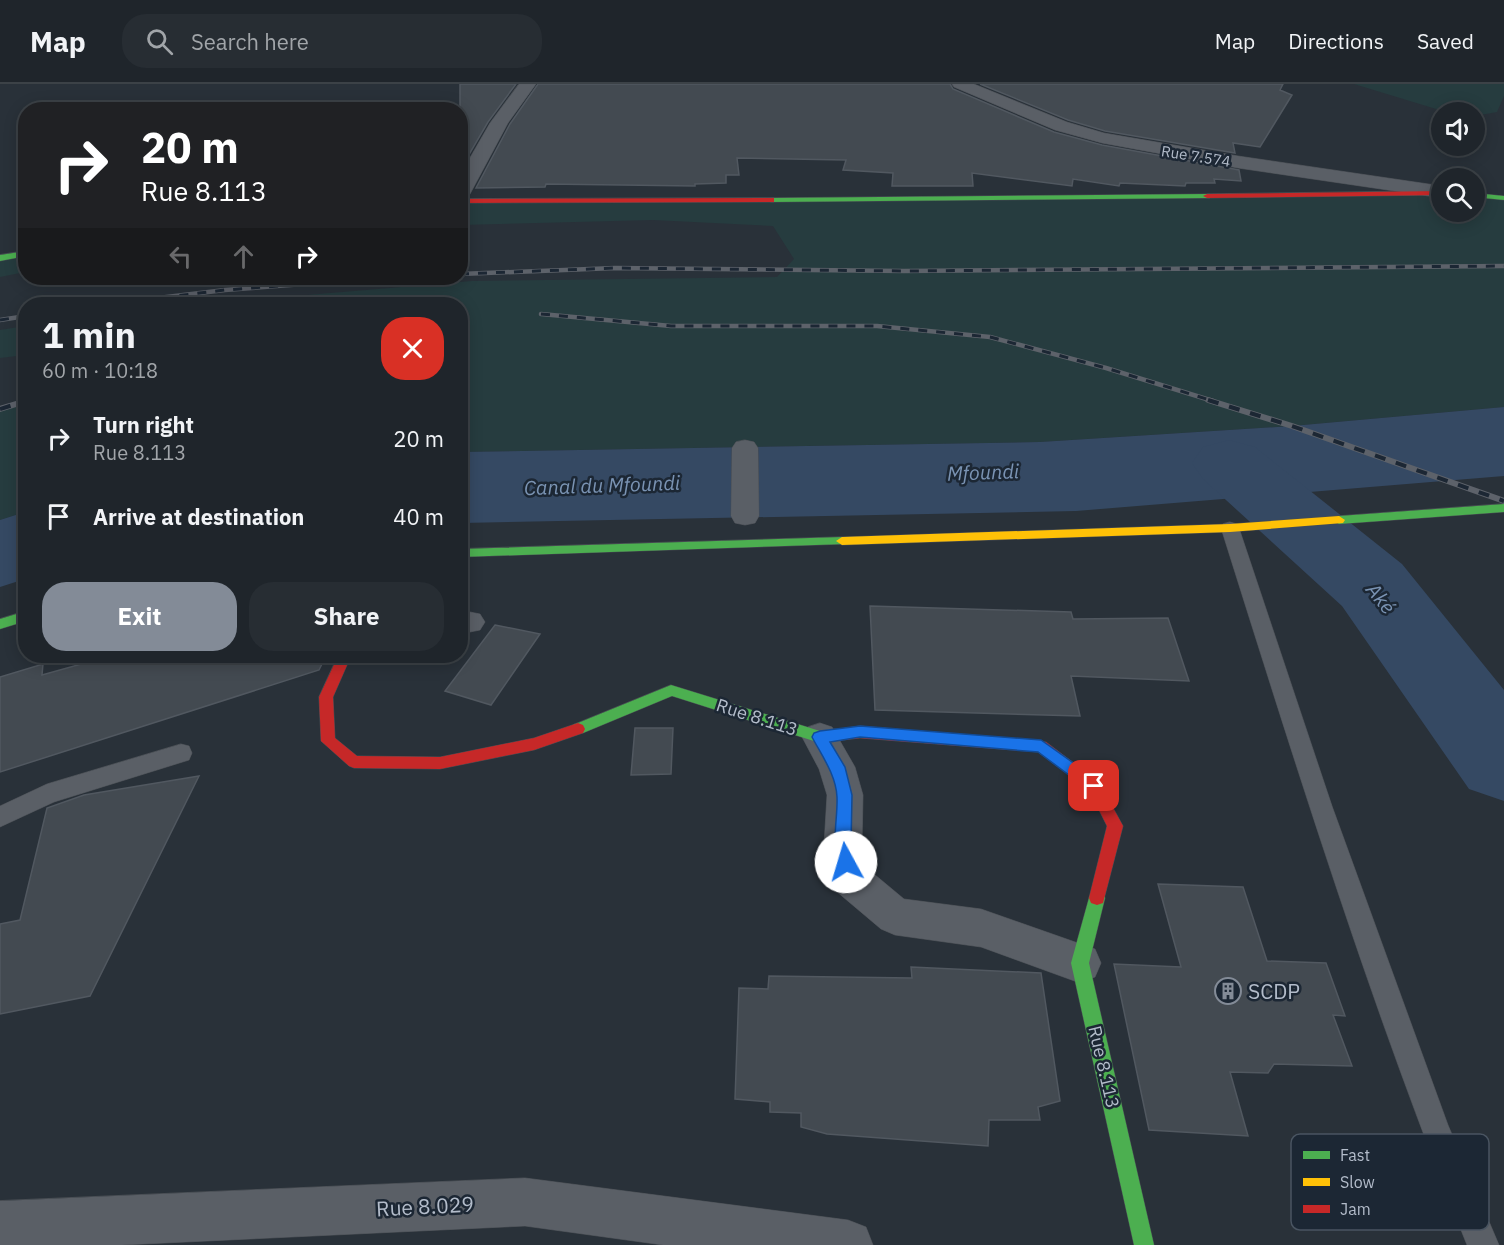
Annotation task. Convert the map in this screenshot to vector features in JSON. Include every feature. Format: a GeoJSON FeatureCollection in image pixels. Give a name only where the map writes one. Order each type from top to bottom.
{"type":"FeatureCollection","features":[{"type":"Feature","properties":{"kind":"main road"},"geometry":{"type":"LineString","coordinates":[[468,201],[1038,199],[1431,192]]}},
{"type":"Feature","properties":{"kind":"main road"},"geometry":{"type":"LineString","coordinates":[[1485,196],[1504,198]]}},
{"type":"Feature","properties":{"kind":"main road"},"geometry":{"type":"LineString","coordinates":[[0,258],[18,255]]}},
{"type":"Feature","properties":{"kind":"main road"},"geometry":{"type":"LineString","coordinates":[[468,553],[1230,528],[1504,508]]}},
{"type":"Feature","properties":{"kind":"main road"},"geometry":{"type":"LineString","coordinates":[[0,624],[18,618]]}},
{"type":"Feature","properties":{"kind":"main road","name":"Rue 8.113"},"geometry":{"type":"LineString","coordinates":[[341,663],[326,697],[328,741],[354,762],[440,763],[534,744],[592,724],[671,690],[820,737],[860,732],[1041,746],[1094,786],[1115,826],[1080,963],[1144,1245]]}},
{"type":"Feature","properties":{"kind":"street"},"geometry":{"type":"LineString","coordinates":[[468,178],[489,137],[507,109],[528,84]]}},
{"type":"Feature","properties":{"kind":"street","name":"Rue 7.574"},"geometry":{"type":"LineString","coordinates":[[960,84],[1061,126],[1102,138],[1216,159],[1431,190]]}},
{"type":"Feature","properties":{"kind":"street"},"geometry":{"type":"LineString","coordinates":[[745,448],[745,516]]}},
{"type":"Feature","properties":{"kind":"street"},"geometry":{"type":"LineString","coordinates":[[820,737],[837,767],[845,795],[843,845],[850,879],[895,916],[981,928],[1080,963]]}},
{"type":"Feature","properties":{"kind":"street","name":"Rue 8.029"},"geometry":{"type":"LineString","coordinates":[[0,1226],[525,1202],[848,1245]]}},
{"type":"Feature","properties":{"kind":"lane"},"geometry":{"type":"LineString","coordinates":[[1230,528],[1320,806],[1437,1134]]}},
{"type":"Feature","properties":{"kind":"lane"},"geometry":{"type":"LineString","coordinates":[[0,817],[47,794],[181,753]]}},
{"type":"Feature","properties":{"kind":"lane"},"geometry":{"type":"LineString","coordinates":[[1477,1230],[1483,1245]]}},
{"type":"Feature","properties":{"kind":"green space"},"geometry":{"type":"Polygon","coordinates":[[[1354,84],[1504,84],[1504,96],[1497,112],[1485,114],[1485,102],[1431,102],[1431,107],[1354,84]]]}},
{"type":"Feature","properties":{"kind":"green space"},"geometry":{"type":"Polygon","coordinates":[[[1431,193],[1431,222],[1485,222],[1485,196],[1504,198],[1504,407],[1292,426],[1040,442],[468,452],[468,297],[284,297],[425,285],[468,285],[468,281],[472,281],[777,277],[794,259],[773,226],[653,220],[468,225],[468,201],[1431,193]]]}},
{"type":"Feature","properties":{"kind":"green space"},"geometry":{"type":"Polygon","coordinates":[[[18,254],[18,273],[0,277],[0,258],[18,254]]]}},
{"type":"Feature","properties":{"kind":"green space"},"geometry":{"type":"Polygon","coordinates":[[[18,327],[18,356],[0,358],[0,330],[18,327]]]}},
{"type":"Feature","properties":{"kind":"green space"},"geometry":{"type":"Polygon","coordinates":[[[18,403],[18,514],[0,520],[0,409],[18,403]]]}},
{"type":"Feature","properties":{"kind":"water"},"geometry":{"type":"Polygon","coordinates":[[[1504,407],[1504,476],[1076,511],[468,523],[468,452],[1040,442],[1292,426],[1504,407]]]}},
{"type":"Feature","properties":{"kind":"water"},"geometry":{"type":"Polygon","coordinates":[[[18,514],[18,581],[0,587],[0,520],[18,514]]]}},
{"type":"Feature","properties":{"kind":"building"},"geometry":{"type":"Polygon","coordinates":[[[460,84],[516,84],[488,122],[468,156],[468,102],[460,102],[460,84]]]}},
{"type":"Feature","properties":{"kind":"building"},"geometry":{"type":"Polygon","coordinates":[[[538,84],[950,84],[953,89],[1054,132],[1102,145],[1239,170],[1241,181],[1214,179],[1215,183],[1186,183],[1185,186],[1120,183],[1119,186],[1073,179],[1072,186],[972,173],[973,186],[892,186],[893,173],[843,170],[846,160],[737,158],[739,175],[726,175],[726,183],[695,184],[695,186],[546,184],[545,187],[476,188],[510,124],[538,84]]]}},
{"type":"Feature","properties":{"kind":"building"},"geometry":{"type":"Polygon","coordinates":[[[980,84],[1283,84],[1280,90],[1292,95],[1260,147],[1233,143],[1235,153],[1105,131],[1068,120],[980,84]]]}},
{"type":"Feature","properties":{"kind":"building"},"geometry":{"type":"Polygon","coordinates":[[[870,606],[1071,612],[1073,619],[1168,618],[1189,681],[1071,676],[1080,716],[875,710],[870,606]]]}},
{"type":"Feature","properties":{"kind":"building"},"geometry":{"type":"Polygon","coordinates":[[[495,625],[540,634],[491,705],[445,691],[495,625]]]}},
{"type":"Feature","properties":{"kind":"building"},"geometry":{"type":"Polygon","coordinates":[[[85,663],[322,663],[319,670],[0,772],[0,677],[43,664],[42,675],[85,663]]]}},
{"type":"Feature","properties":{"kind":"building"},"geometry":{"type":"Polygon","coordinates":[[[635,728],[673,728],[671,774],[631,775],[635,728]]]}},
{"type":"Feature","properties":{"kind":"building"},"geometry":{"type":"Polygon","coordinates":[[[199,776],[90,996],[0,1014],[0,924],[20,920],[47,808],[84,795],[199,776]]]}},
{"type":"Feature","properties":{"kind":"building","name":"SCDP"},"geometry":{"type":"Polygon","coordinates":[[[1158,884],[1243,887],[1267,961],[1326,963],[1345,1016],[1333,1015],[1352,1066],[1274,1064],[1268,1073],[1230,1072],[1248,1136],[1149,1130],[1114,964],[1181,967],[1158,884]]]}},
{"type":"Feature","properties":{"kind":"building"},"geometry":{"type":"Polygon","coordinates":[[[911,967],[1041,973],[1060,1101],[1038,1107],[1040,1120],[989,1120],[988,1146],[827,1134],[801,1127],[801,1113],[770,1112],[770,1102],[735,1099],[739,988],[768,989],[769,976],[912,978],[911,967]]]}},
{"type":"Feature","properties":{"kind":"waterway","name":"Aké"},"geometry":{"type":"LineString","coordinates":[[1229,463],[1372,585],[1504,761]]}},
{"type":"Feature","properties":{"kind":"railway"},"geometry":{"type":"LineString","coordinates":[[468,274],[615,268],[904,271],[1504,266]]}},
{"type":"Feature","properties":{"kind":"railway"},"geometry":{"type":"LineString","coordinates":[[166,297],[291,285]]}},
{"type":"Feature","properties":{"kind":"railway"},"geometry":{"type":"LineString","coordinates":[[541,314],[671,326],[877,326],[990,337],[1106,368],[1213,401]]}},
{"type":"Feature","properties":{"kind":"railway"},"geometry":{"type":"LineString","coordinates":[[0,320],[18,317]]}},
{"type":"Feature","properties":{"kind":"railway"},"geometry":{"type":"LineString","coordinates":[[1208,400],[1292,426],[1504,501]]}},
{"type":"Feature","properties":{"kind":"railway"},"geometry":{"type":"LineString","coordinates":[[0,409],[18,403]]}},
{"type":"Feature","properties":{"kind":"traffic: fast"},"geometry":{"type":"LineString","coordinates":[[771,200],[1207,196]]}},
{"type":"Feature","properties":{"kind":"traffic: fast"},"geometry":{"type":"LineString","coordinates":[[1485,196],[1504,198]]}},
{"type":"Feature","properties":{"kind":"traffic: fast"},"geometry":{"type":"LineString","coordinates":[[0,258],[18,255]]}},
{"type":"Feature","properties":{"kind":"traffic: fast"},"geometry":{"type":"LineString","coordinates":[[1339,520],[1504,508]]}},
{"type":"Feature","properties":{"kind":"traffic: fast"},"geometry":{"type":"LineString","coordinates":[[468,553],[842,541]]}},
{"type":"Feature","properties":{"kind":"traffic: fast"},"geometry":{"type":"LineString","coordinates":[[0,624],[18,618]]}},
{"type":"Feature","properties":{"kind":"traffic: fast"},"geometry":{"type":"LineString","coordinates":[[578,729],[671,690],[820,737],[835,735]]}},
{"type":"Feature","properties":{"kind":"traffic: fast"},"geometry":{"type":"LineString","coordinates":[[1097,898],[1080,963],[1144,1245]]}},
{"type":"Feature","properties":{"kind":"traffic: slow"},"geometry":{"type":"LineString","coordinates":[[842,541],[1230,528],[1339,520]]}},
{"type":"Feature","properties":{"kind":"traffic: jam"},"geometry":{"type":"LineString","coordinates":[[1207,196],[1431,193]]}},
{"type":"Feature","properties":{"kind":"traffic: jam"},"geometry":{"type":"LineString","coordinates":[[468,201],[771,200]]}},
{"type":"Feature","properties":{"kind":"traffic: jam"},"geometry":{"type":"LineString","coordinates":[[341,663],[326,697],[328,741],[354,762],[440,763],[534,744],[578,729]]}},
{"type":"Feature","properties":{"kind":"traffic: jam"},"geometry":{"type":"LineString","coordinates":[[835,735],[860,732],[1041,746],[1094,786],[1115,826],[1097,898]]}},
{"type":"Feature","properties":{"kind":"place","name":"SCDP"},"geometry":{"type":"Point","coordinates":[1228,991]}},
{"type":"Feature","properties":{"kind":"route"},"geometry":{"type":"LineString","coordinates":[[846,862],[843,845],[845,795],[837,767],[820,737],[860,732],[1041,746],[1094,786]]}},
{"type":"Feature","properties":{"kind":"water label","name":"Mfoundi"},"geometry":{"type":"Point","coordinates":[983,472]}},
{"type":"Feature","properties":{"kind":"water label","name":"Canal du Mfoundi"},"geometry":{"type":"Point","coordinates":[602,485]}}]}
